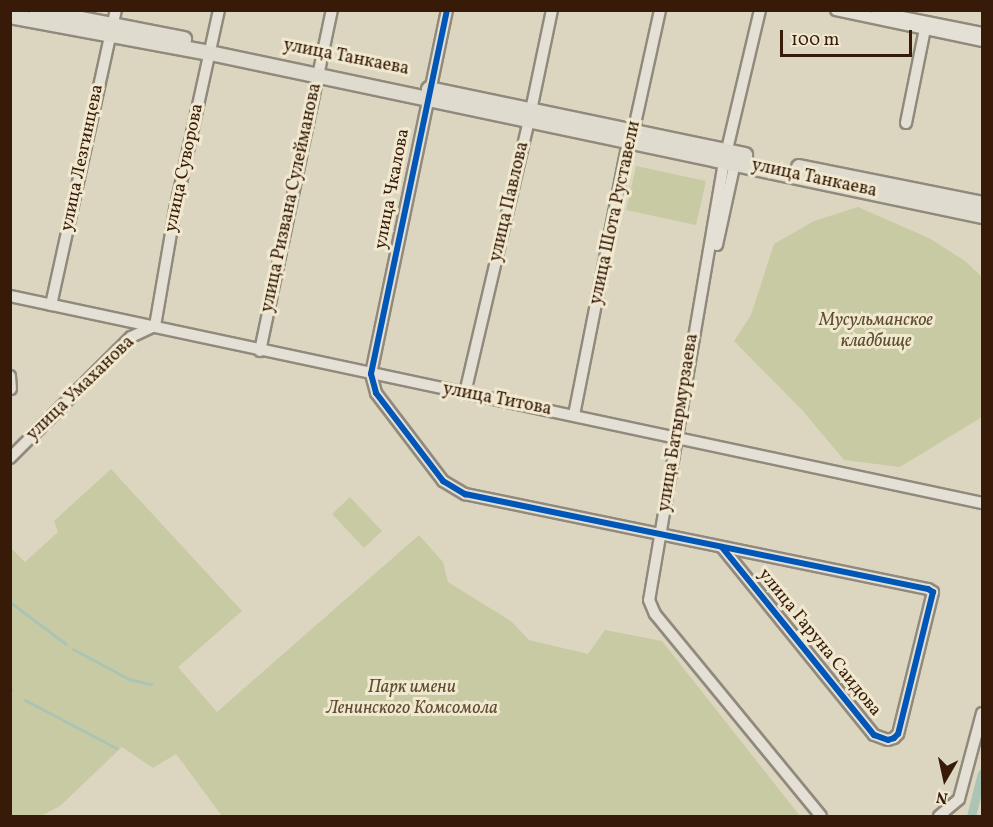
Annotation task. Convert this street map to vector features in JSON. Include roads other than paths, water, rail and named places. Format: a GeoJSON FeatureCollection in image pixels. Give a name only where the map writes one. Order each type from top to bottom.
{"type":"FeatureCollection","features":[{"type":"Feature","properties":{"kind":"main road","name":"улица Танкаева"},"geometry":{"type":"LineString","coordinates":[[36,10],[112,23],[211,49],[318,73],[530,114],[631,138],[982,204]]}},
{"type":"Feature","properties":{"kind":"main road","name":"улица Танкаева"},"geometry":{"type":"LineString","coordinates":[[10,16],[112,23]]}},
{"type":"Feature","properties":{"kind":"main road","name":"улица Танкаева"},"geometry":{"type":"LineString","coordinates":[[731,157],[982,216]]}},
{"type":"Feature","properties":{"kind":"street","name":"улица Суворова"},"geometry":{"type":"LineString","coordinates":[[155,326],[175,210],[219,10]]}},
{"type":"Feature","properties":{"kind":"street","name":"улица Ризвана Сулейманова"},"geometry":{"type":"LineString","coordinates":[[260,351],[332,10]]}},
{"type":"Feature","properties":{"kind":"street","name":"улица Чкалова"},"geometry":{"type":"LineString","coordinates":[[371,374],[447,10]]}},
{"type":"Feature","properties":{"kind":"street","name":"улица Павлова"},"geometry":{"type":"LineString","coordinates":[[465,393],[552,10]]}},
{"type":"Feature","properties":{"kind":"street","name":"улица Шота Руставели"},"geometry":{"type":"LineString","coordinates":[[574,415],[660,10]]}},
{"type":"Feature","properties":{"kind":"street","name":"улица Батырмурзаева"},"geometry":{"type":"LineString","coordinates":[[760,10],[677,437],[649,600],[650,607],[821,816]]}},
{"type":"Feature","properties":{"kind":"street","name":"улица Батырмурзаева"},"geometry":{"type":"LineString","coordinates":[[731,157],[737,142],[766,10]]}},
{"type":"Feature","properties":{"kind":"street"},"geometry":{"type":"LineString","coordinates":[[836,10],[982,33]]}},
{"type":"Feature","properties":{"kind":"street"},"geometry":{"type":"LineString","coordinates":[[872,10],[982,41]]}},
{"type":"Feature","properties":{"kind":"street","name":"улица Лезгинцева"},"geometry":{"type":"LineString","coordinates":[[51,305],[112,23]]}},
{"type":"Feature","properties":{"kind":"street"},"geometry":{"type":"LineString","coordinates":[[906,123],[926,25]]}},
{"type":"Feature","properties":{"kind":"street","name":"улица Титова"},"geometry":{"type":"LineString","coordinates":[[10,297],[982,503]]}},
{"type":"Feature","properties":{"kind":"street","name":"улица Умаханова"},"geometry":{"type":"LineString","coordinates":[[10,458],[131,337],[155,326]]}},
{"type":"Feature","properties":{"kind":"street","name":"улица Гаруна Саидова"},"geometry":{"type":"LineString","coordinates":[[371,374],[376,393],[443,481],[465,494],[662,534],[933,592],[898,734],[894,738],[888,740],[874,735],[722,547]]}},
{"type":"Feature","properties":{"kind":"street"},"geometry":{"type":"LineString","coordinates":[[10,376],[11,389]]}},
{"type":"Feature","properties":{"kind":"street"},"geometry":{"type":"LineString","coordinates":[[939,816],[959,799],[982,712]]}},
{"type":"Feature","properties":{"kind":"waterway"},"geometry":{"type":"LineString","coordinates":[[10,602],[66,644]]}},
{"type":"Feature","properties":{"kind":"waterway"},"geometry":{"type":"LineString","coordinates":[[73,649],[129,679],[151,684]]}},
{"type":"Feature","properties":{"kind":"waterway"},"geometry":{"type":"LineString","coordinates":[[25,700],[116,748]]}},
{"type":"Feature","properties":{"kind":"waterway"},"geometry":{"type":"LineString","coordinates":[[971,816],[982,773]]}},
{"type":"Feature","properties":{"kind":"park label","name":"Мусульманское кладбище"},"geometry":{"type":"Point","coordinates":[876,332]}},
{"type":"Feature","properties":{"kind":"park label","name":"Парк имени Ленинского Комсомола"},"geometry":{"type":"Point","coordinates":[412,699]}}]}
